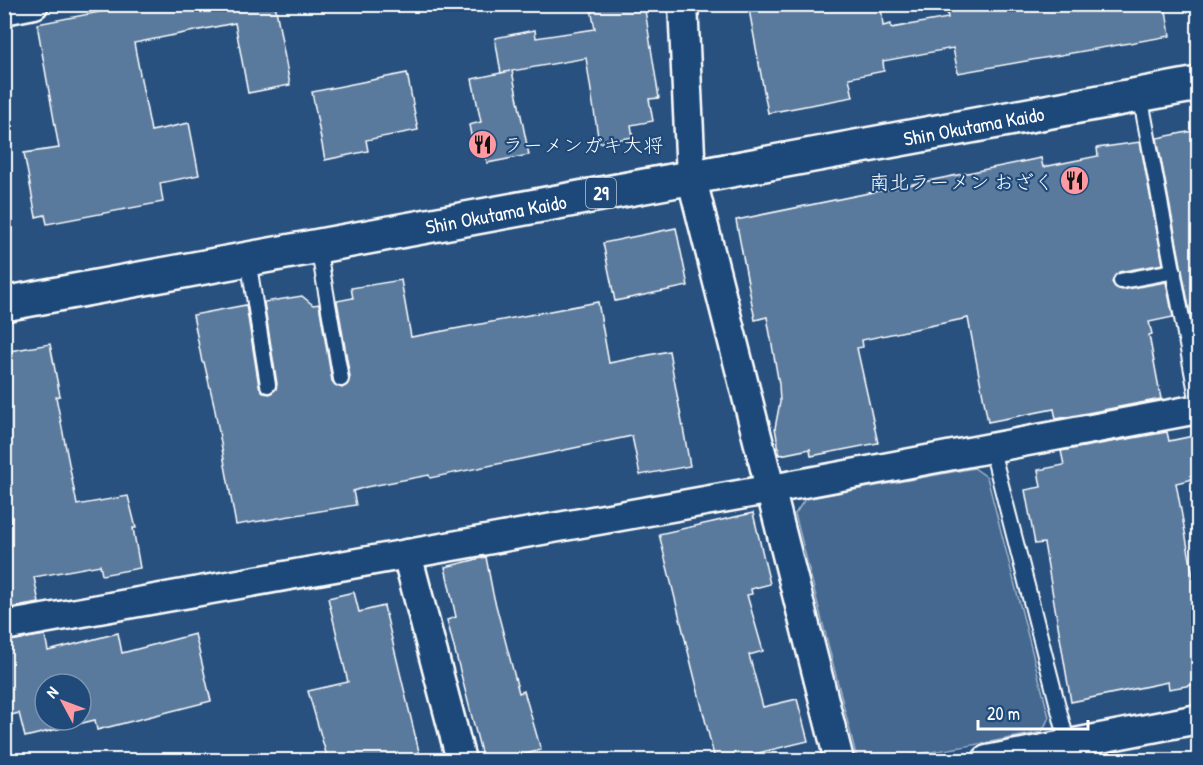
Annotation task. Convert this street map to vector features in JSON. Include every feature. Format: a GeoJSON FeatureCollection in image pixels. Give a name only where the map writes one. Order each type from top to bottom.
{"type":"FeatureCollection","features":[{"type":"Feature","properties":{"kind":"main road","name":"Shin Okutama Kaido"},"geometry":{"type":"LineString","coordinates":[[4,304],[1198,84]]}},
{"type":"Feature","properties":{"kind":"street"},"geometry":{"type":"LineString","coordinates":[[683,4],[691,177],[839,760]]}},
{"type":"Feature","properties":{"kind":"street"},"geometry":{"type":"LineString","coordinates":[[4,10],[31,5]]}},
{"type":"Feature","properties":{"kind":"street"},"geometry":{"type":"LineString","coordinates":[[4,626],[772,489],[991,446],[1198,409]]}},
{"type":"Feature","properties":{"kind":"street"},"geometry":{"type":"LineString","coordinates":[[407,554],[461,760]]}},
{"type":"Feature","properties":{"kind":"street"},"geometry":{"type":"LineString","coordinates":[[987,760],[1198,719]]}},
{"type":"Feature","properties":{"kind":"lane"},"geometry":{"type":"LineString","coordinates":[[1140,95],[1198,403]]}},
{"type":"Feature","properties":{"kind":"lane"},"geometry":{"type":"LineString","coordinates":[[318,246],[341,379]]}},
{"type":"Feature","properties":{"kind":"lane"},"geometry":{"type":"LineString","coordinates":[[248,259],[268,385]]}},
{"type":"Feature","properties":{"kind":"lane"},"geometry":{"type":"LineString","coordinates":[[1121,281],[1174,271]]}},
{"type":"Feature","properties":{"kind":"lane"},"geometry":{"type":"LineString","coordinates":[[991,446],[1068,745]]}},
{"type":"Feature","properties":{"kind":"shaded area"},"geometry":{"type":"Polygon","coordinates":[[[974,468],[987,477],[1049,717],[1042,732],[916,754],[891,757],[856,755],[795,514],[805,499],[974,468]]]}},
{"type":"Feature","properties":{"kind":"building"},"geometry":{"type":"Polygon","coordinates":[[[141,4],[275,4],[290,85],[248,93],[235,23],[134,43],[151,131],[189,123],[199,175],[160,183],[163,202],[47,224],[45,215],[36,217],[24,153],[59,148],[37,24],[141,4]]]}},
{"type":"Feature","properties":{"kind":"building"},"geometry":{"type":"Polygon","coordinates":[[[590,4],[644,4],[659,98],[649,99],[653,121],[631,125],[633,137],[599,143],[586,58],[512,71],[529,155],[487,163],[485,153],[475,155],[469,125],[481,122],[472,79],[501,73],[495,38],[535,30],[536,38],[595,29],[590,4]]]}},
{"type":"Feature","properties":{"kind":"building"},"geometry":{"type":"Polygon","coordinates":[[[748,4],[881,4],[883,26],[891,24],[891,28],[948,18],[945,4],[1165,4],[1170,36],[958,73],[953,48],[883,61],[884,71],[849,78],[853,97],[768,113],[748,4]]]}},
{"type":"Feature","properties":{"kind":"building"},"geometry":{"type":"Polygon","coordinates":[[[407,73],[418,130],[366,140],[368,151],[325,160],[312,92],[407,73]]]}},
{"type":"Feature","properties":{"kind":"building"},"geometry":{"type":"Polygon","coordinates":[[[1198,130],[1198,312],[1190,313],[1157,138],[1198,130]]]}},
{"type":"Feature","properties":{"kind":"building"},"geometry":{"type":"Polygon","coordinates":[[[1140,142],[1163,264],[1119,272],[1112,282],[1115,287],[1122,290],[1166,282],[1173,317],[1149,322],[1152,334],[1149,335],[1161,399],[1056,419],[1054,409],[988,422],[968,318],[862,340],[863,347],[857,348],[878,443],[811,456],[810,449],[780,455],[775,428],[780,402],[779,384],[767,317],[755,320],[736,220],[1041,158],[1043,167],[1098,156],[1097,148],[1140,142]]]}},
{"type":"Feature","properties":{"kind":"building"},"geometry":{"type":"Polygon","coordinates":[[[676,228],[688,286],[615,301],[603,243],[676,228]]]}},
{"type":"Feature","properties":{"kind":"building"},"geometry":{"type":"Polygon","coordinates":[[[401,280],[411,337],[598,302],[609,363],[669,351],[690,466],[640,475],[632,436],[430,478],[429,475],[366,487],[353,491],[356,505],[236,525],[214,405],[204,362],[202,362],[193,315],[246,305],[259,386],[264,393],[270,394],[276,389],[277,384],[264,302],[302,296],[313,305],[319,304],[332,381],[342,388],[347,385],[350,377],[337,301],[353,298],[351,288],[401,280]]]}},
{"type":"Feature","properties":{"kind":"building"},"geometry":{"type":"Polygon","coordinates":[[[50,344],[60,396],[56,397],[77,505],[128,496],[136,528],[133,528],[140,568],[102,575],[100,565],[34,577],[39,603],[4,609],[4,522],[11,521],[4,486],[4,464],[11,463],[4,436],[4,352],[50,344]]]}},
{"type":"Feature","properties":{"kind":"building"},"geometry":{"type":"Polygon","coordinates":[[[1167,432],[1169,441],[1198,435],[1198,478],[1176,483],[1198,603],[1198,684],[1169,689],[1168,682],[1071,702],[1044,543],[1035,544],[1025,490],[1041,487],[1038,470],[1064,465],[1061,451],[1167,432]]]}},
{"type":"Feature","properties":{"kind":"building"},"geometry":{"type":"Polygon","coordinates":[[[753,513],[770,584],[751,589],[752,594],[747,595],[763,651],[749,655],[763,707],[797,699],[808,741],[746,756],[747,760],[715,760],[659,534],[753,513]]]}},
{"type":"Feature","properties":{"kind":"building"},"geometry":{"type":"Polygon","coordinates":[[[486,557],[493,594],[519,693],[524,691],[541,750],[522,755],[523,760],[483,760],[447,620],[456,617],[445,567],[486,557]]]}},
{"type":"Feature","properties":{"kind":"building"},"geometry":{"type":"Polygon","coordinates":[[[354,592],[359,612],[384,606],[421,760],[328,760],[308,691],[348,682],[328,598],[354,592]]]}},
{"type":"Feature","properties":{"kind":"building"},"geometry":{"type":"Polygon","coordinates":[[[118,633],[122,653],[195,634],[211,701],[97,730],[95,720],[93,720],[93,672],[33,672],[33,732],[46,732],[25,737],[19,713],[4,717],[4,642],[45,635],[48,651],[118,633]]]}},
{"type":"Feature","properties":{"kind":"place","name":"ラーメンガキ大将"},"geometry":{"type":"Point","coordinates":[482,144]}},
{"type":"Feature","properties":{"kind":"place","name":"南北ラーメン おざく"},"geometry":{"type":"Point","coordinates":[1075,181]}}]}
